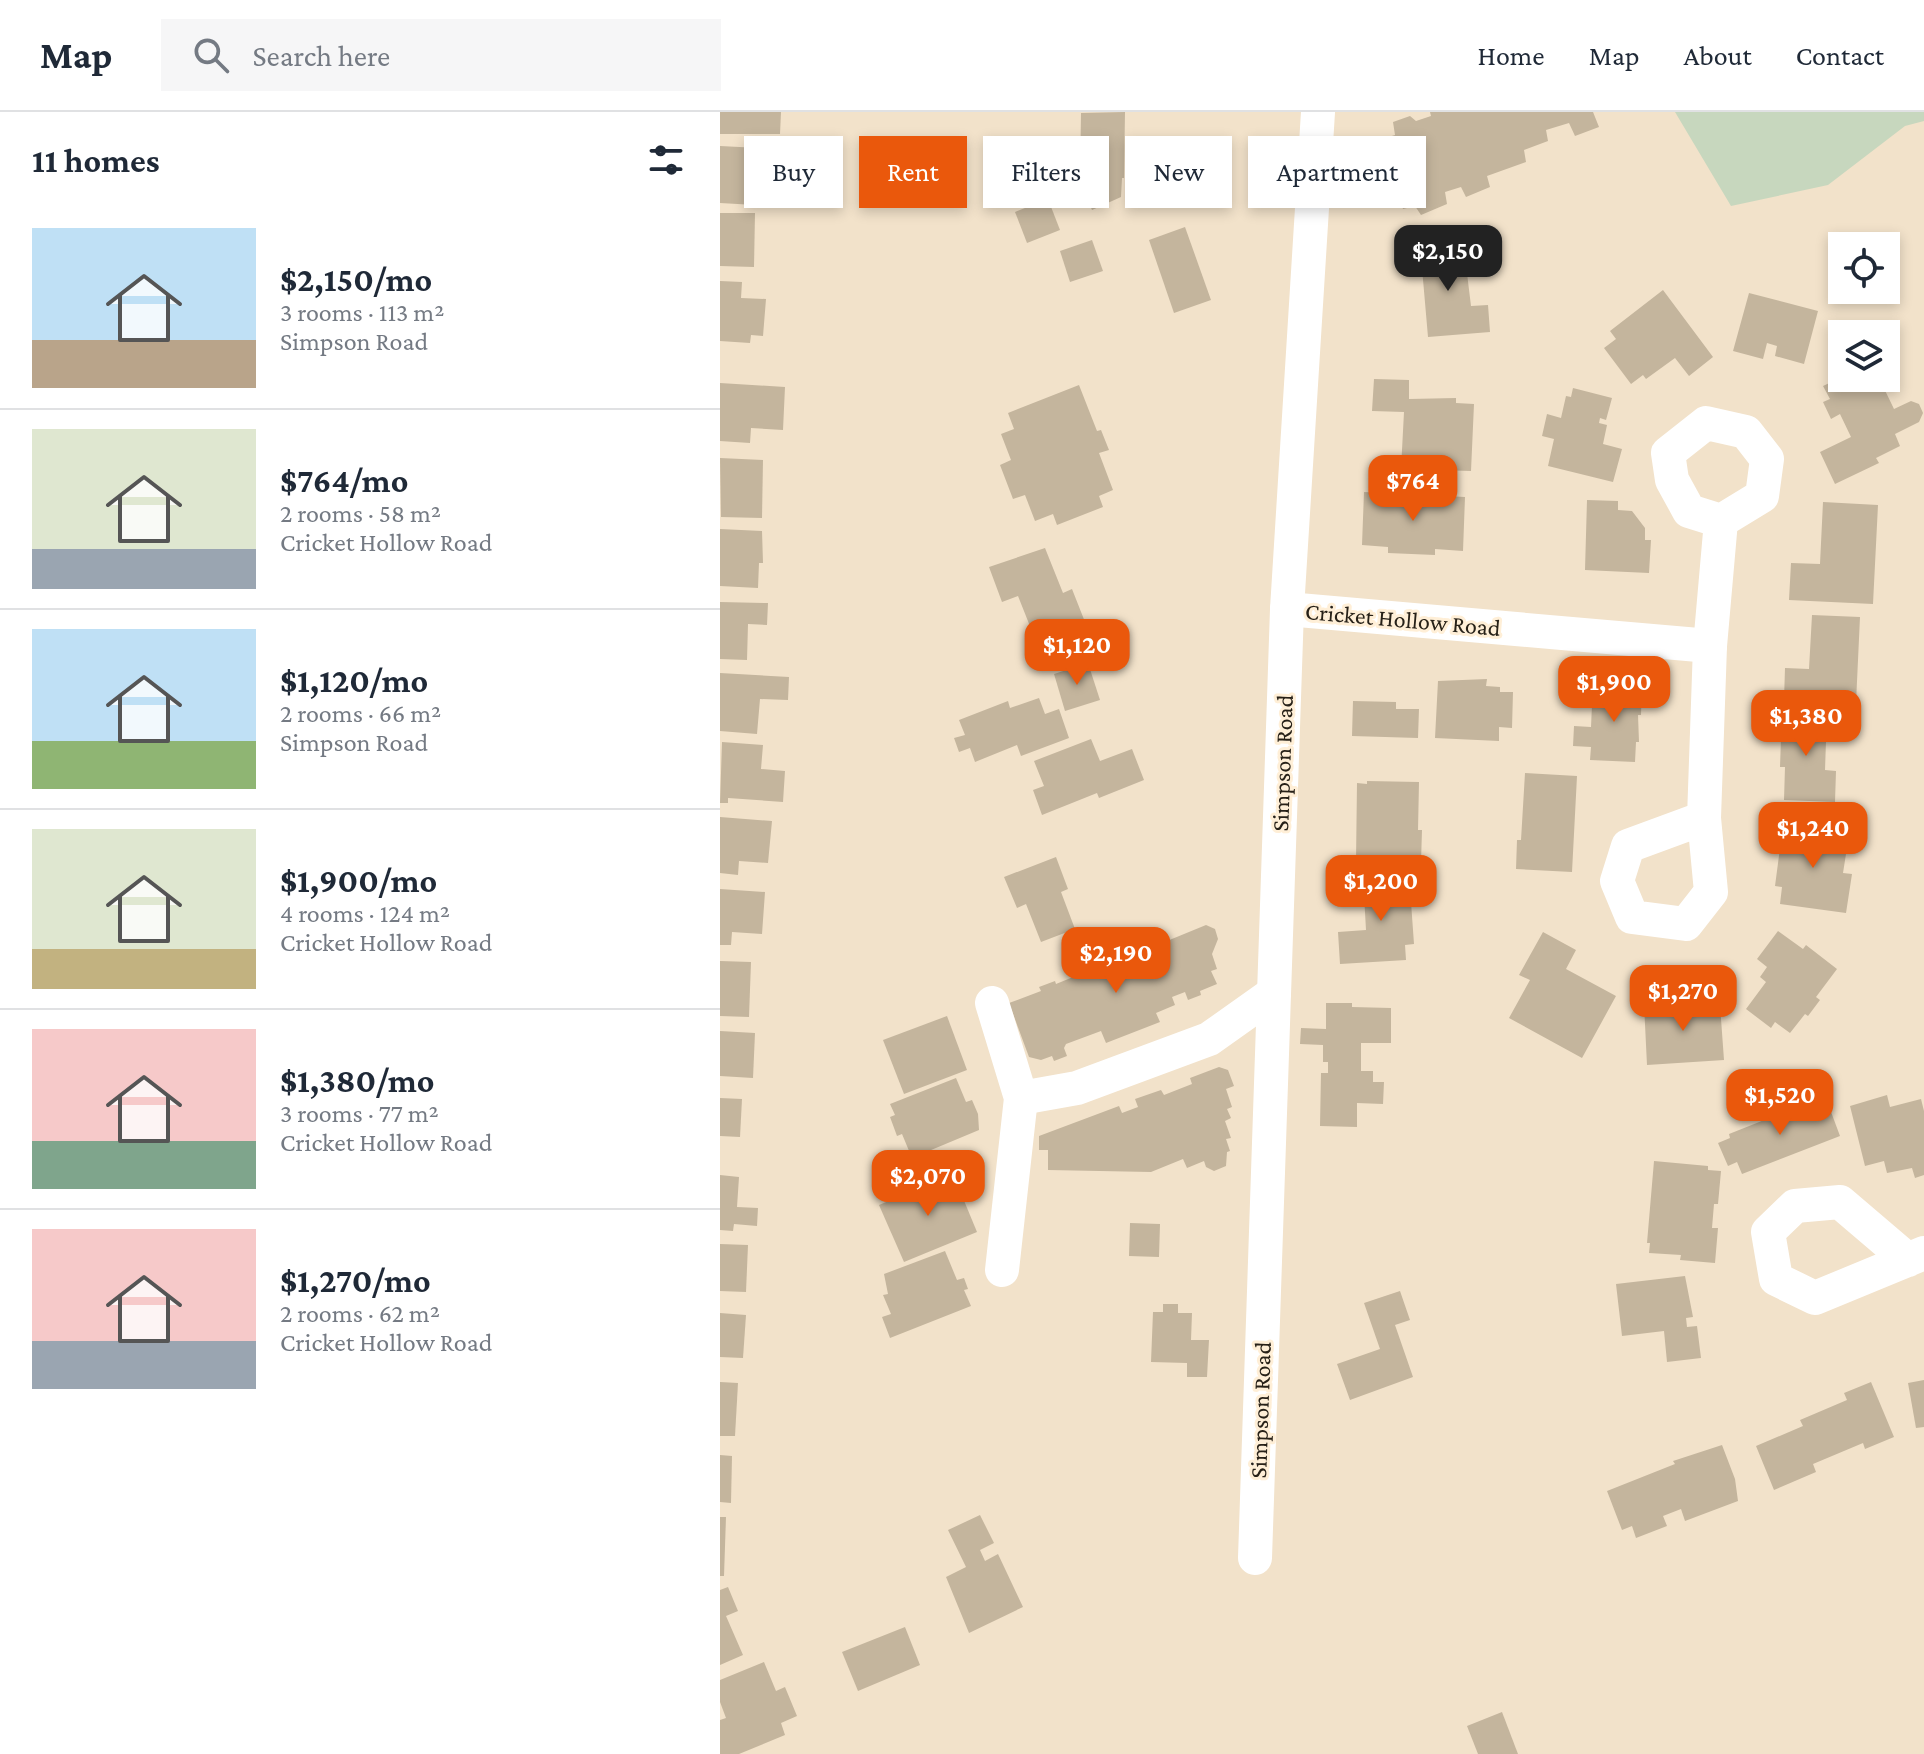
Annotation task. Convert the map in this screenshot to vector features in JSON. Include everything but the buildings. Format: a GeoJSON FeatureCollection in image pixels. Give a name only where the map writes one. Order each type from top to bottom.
{"type":"FeatureCollection","features":[{"type":"Feature","properties":{"kind":"street","name":"Simpson Road"},"geometry":{"type":"LineString","coordinates":[[1255,1558],[1287,609],[1318,112]]}},
{"type":"Feature","properties":{"kind":"street"},"geometry":{"type":"LineString","coordinates":[[1704,818],[1710,646],[1721,521]]}},
{"type":"Feature","properties":{"kind":"street","name":"Cricket Hollow Road"},"geometry":{"type":"LineString","coordinates":[[1287,609],[1710,646]]}},
{"type":"Feature","properties":{"kind":"street"},"geometry":{"type":"LineString","coordinates":[[1021,1098],[1077,1088],[1209,1039],[1274,993]]}},
{"type":"Feature","properties":{"kind":"street"},"geometry":{"type":"LineString","coordinates":[[992,1003],[1021,1098],[1002,1270]]}},
{"type":"Feature","properties":{"kind":"green space"},"geometry":{"type":"Polygon","coordinates":[[[1675,112],[1924,112],[1924,121],[1905,126],[1828,185],[1731,206],[1675,112]]]}}]}
